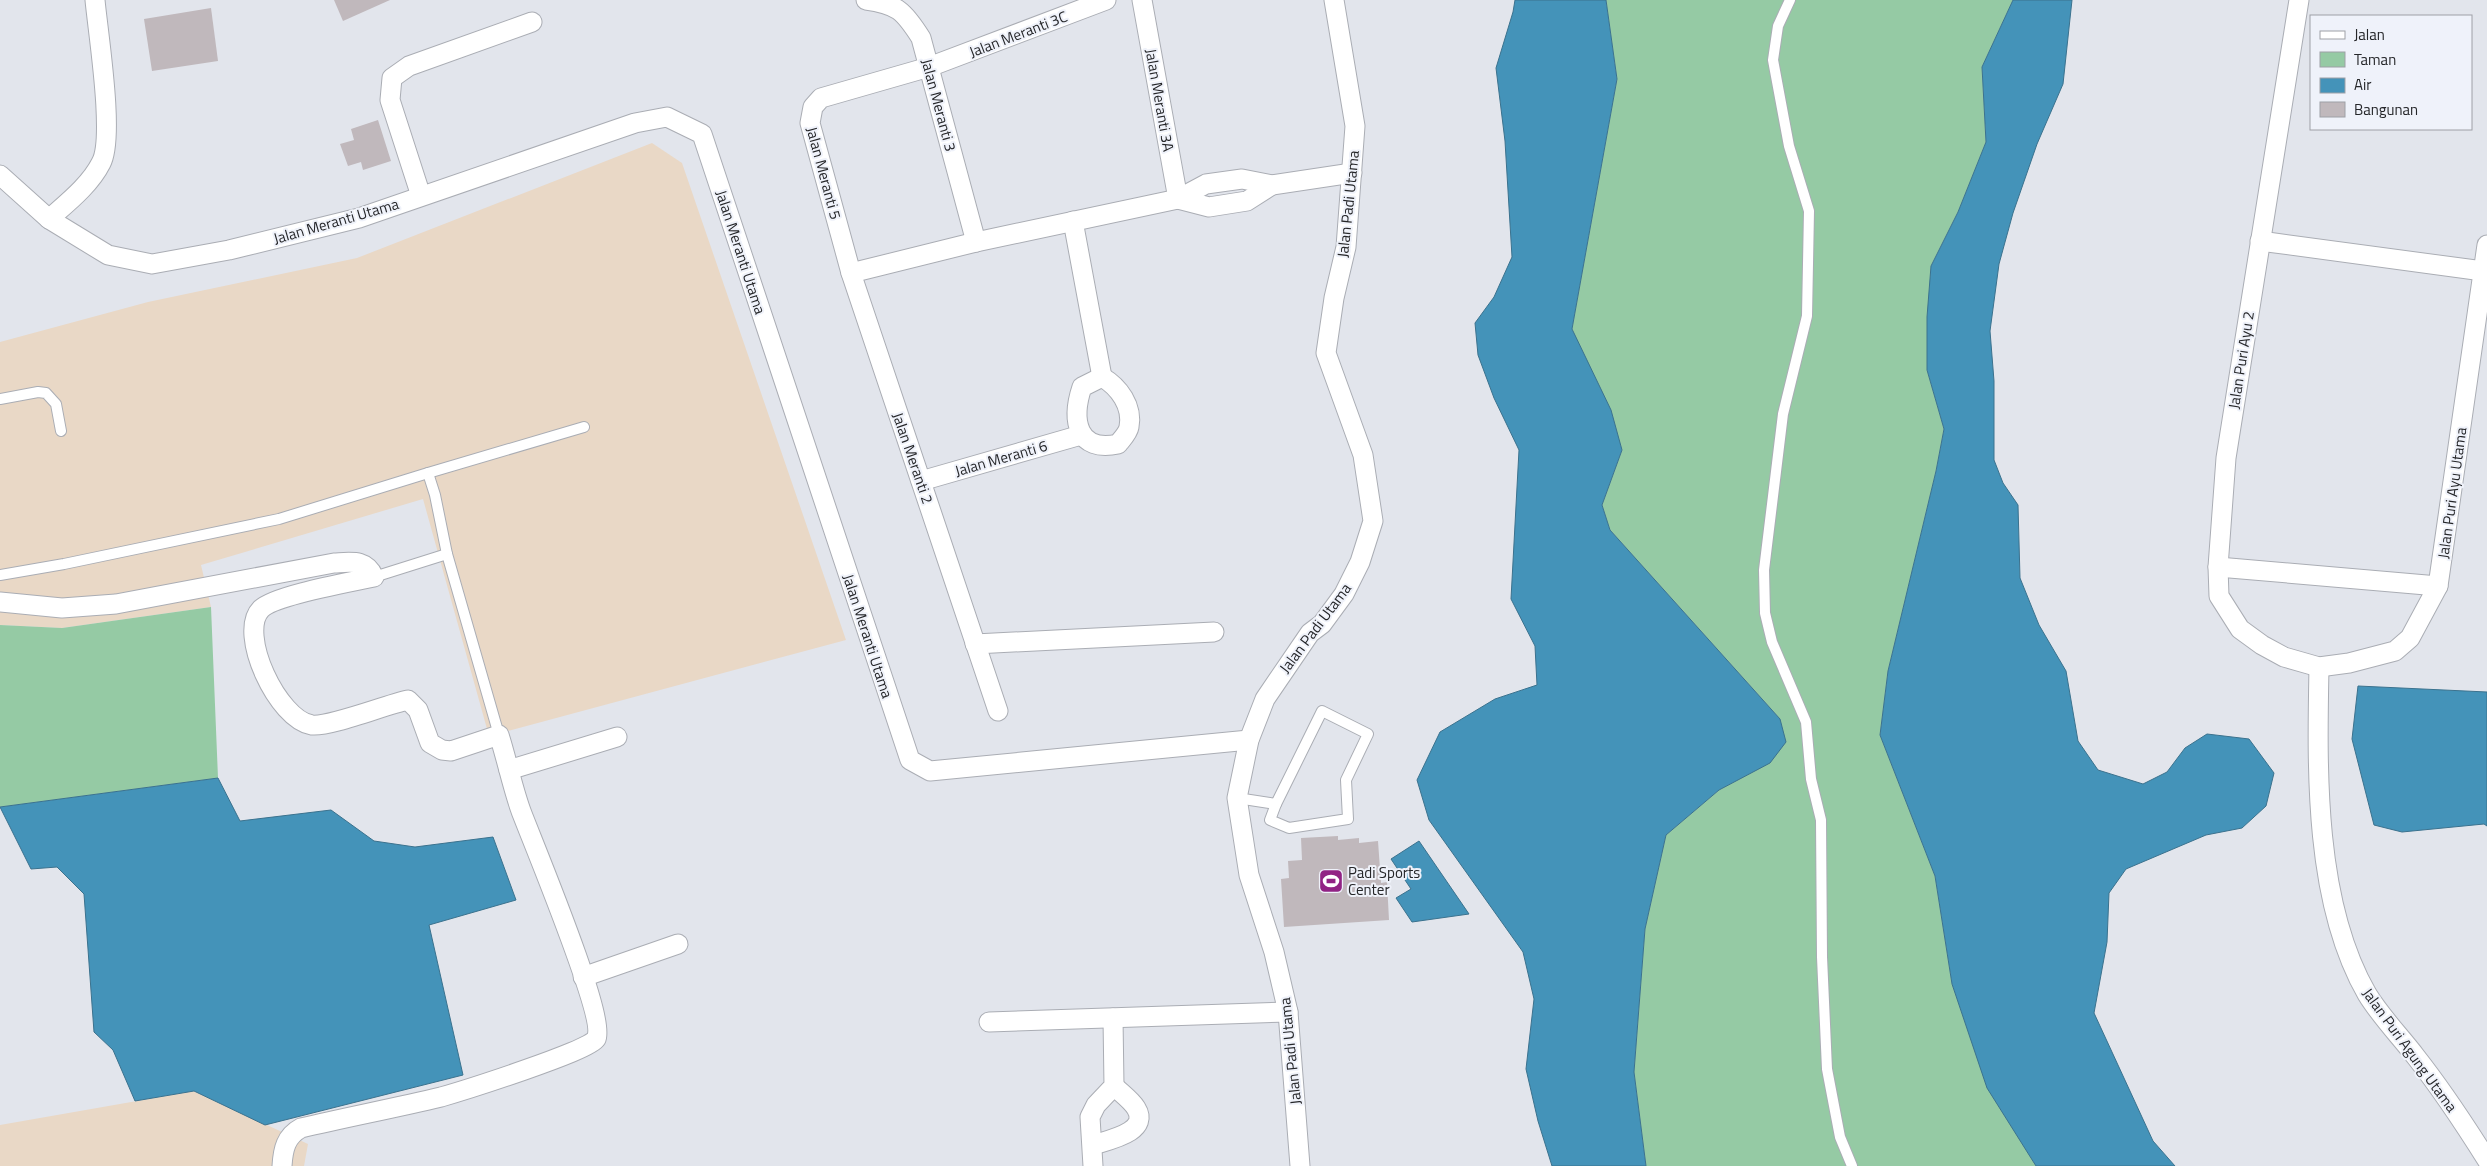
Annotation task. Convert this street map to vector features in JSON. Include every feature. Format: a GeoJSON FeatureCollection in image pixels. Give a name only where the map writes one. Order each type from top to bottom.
{"type":"FeatureCollection","features":[{"type":"Feature","properties":{"kind":"street"},"geometry":{"type":"LineString","coordinates":[[49,219],[81,190],[102,163],[108,128],[95,0]]}},
{"type":"Feature","properties":{"kind":"street","name":"Jalan Meranti 3"},"geometry":{"type":"LineString","coordinates":[[866,0],[888,3],[907,15],[921,38],[976,242]]}},
{"type":"Feature","properties":{"kind":"street","name":"Jalan Meranti 3C"},"geometry":{"type":"LineString","coordinates":[[929,67],[1106,0]]}},
{"type":"Feature","properties":{"kind":"street","name":"Jalan Meranti 3A"},"geometry":{"type":"LineString","coordinates":[[1142,0],[1178,200]]}},
{"type":"Feature","properties":{"kind":"street","name":"Jalan Padi Utama"},"geometry":{"type":"LineString","coordinates":[[1300,1166],[1288,1012],[1274,952],[1249,875],[1237,798],[1249,740],[1265,699],[1283,669],[1310,633],[1322,624],[1344,594],[1360,562],[1373,521],[1363,455],[1326,353],[1334,298],[1346,247],[1355,126],[1334,0]]}},
{"type":"Feature","properties":{"kind":"street","name":"Jalan Puri Ayu 2"},"geometry":{"type":"LineString","coordinates":[[2299,0],[2226,458],[2218,567],[2219,596],[2240,629],[2284,657],[2319,667]]}},
{"type":"Feature","properties":{"kind":"street"},"geometry":{"type":"LineString","coordinates":[[421,196],[390,100],[392,78],[409,66],[532,22]]}},
{"type":"Feature","properties":{"kind":"street","name":"Jalan Meranti 5"},"geometry":{"type":"LineString","coordinates":[[851,273],[810,123],[813,107],[821,98],[929,67]]}},
{"type":"Feature","properties":{"kind":"street","name":"Jalan Meranti Utama"},"geometry":{"type":"LineString","coordinates":[[0,176],[49,219],[108,255],[152,264],[229,250],[341,222],[635,122],[667,117],[702,134],[910,760],[930,771],[1249,740]]}},
{"type":"Feature","properties":{"kind":"street"},"geometry":{"type":"LineString","coordinates":[[851,273],[976,242],[1178,200],[1206,184],[1242,179],[1272,185],[1352,173]]}},
{"type":"Feature","properties":{"kind":"street"},"geometry":{"type":"LineString","coordinates":[[1073,221],[1102,377],[1115,386],[1129,408],[1129,428],[1118,444],[1104,447],[1090,444],[1081,435],[1076,404],[1082,387],[1102,377]]}},
{"type":"Feature","properties":{"kind":"street"},"geometry":{"type":"LineString","coordinates":[[2260,241],[2483,271]]}},
{"type":"Feature","properties":{"kind":"street","name":"Jalan Puri Ayu Utama"},"geometry":{"type":"LineString","coordinates":[[2319,667],[2349,663],[2395,651],[2410,638],[2438,586],[2487,245]]}},
{"type":"Feature","properties":{"kind":"street","name":"Jalan Meranti 2"},"geometry":{"type":"LineString","coordinates":[[851,273],[998,712]]}},
{"type":"Feature","properties":{"kind":"street","name":"Jalan Meranti 6"},"geometry":{"type":"LineString","coordinates":[[921,481],[1081,435]]}},
{"type":"Feature","properties":{"kind":"street"},"geometry":{"type":"LineString","coordinates":[[0,602],[62,608],[116,604],[334,563],[354,561],[367,565],[374,577],[276,600],[261,609],[254,620],[259,657],[272,691],[285,709],[302,722],[322,725],[408,700],[418,710],[430,743],[442,750],[451,751],[499,735],[520,809],[573,943],[598,1032],[592,1044],[442,1096],[301,1128],[292,1132],[286,1141],[282,1166]]}},
{"type":"Feature","properties":{"kind":"street"},"geometry":{"type":"LineString","coordinates":[[2218,567],[2438,586]]}},
{"type":"Feature","properties":{"kind":"street"},"geometry":{"type":"LineString","coordinates":[[975,644],[1214,632]]}},
{"type":"Feature","properties":{"kind":"street","name":"Jalan Puri Agung Utama"},"geometry":{"type":"LineString","coordinates":[[2319,667],[2318,727],[2323,846],[2332,892],[2353,967],[2368,996],[2440,1088],[2487,1160]]}},
{"type":"Feature","properties":{"kind":"street"},"geometry":{"type":"LineString","coordinates":[[509,770],[617,736]]}},
{"type":"Feature","properties":{"kind":"street"},"geometry":{"type":"LineString","coordinates":[[583,977],[678,944]]}},
{"type":"Feature","properties":{"kind":"street"},"geometry":{"type":"LineString","coordinates":[[989,1022],[1288,1012]]}},
{"type":"Feature","properties":{"kind":"street"},"geometry":{"type":"LineString","coordinates":[[1093,1145],[1121,1137],[1136,1128],[1139,1118],[1136,1108],[1114,1086],[1113,1018]]}},
{"type":"Feature","properties":{"kind":"street"},"geometry":{"type":"LineString","coordinates":[[1093,1166],[1090,1116],[1096,1105],[1114,1086]]}},
{"type":"Feature","properties":{"kind":"lane"},"geometry":{"type":"LineString","coordinates":[[1790,0],[1778,26],[1772,60],[1789,146],[1809,211],[1807,316],[1783,414],[1764,570],[1766,613],[1772,642],[1806,722],[1811,779],[1821,820],[1822,958],[1827,1070],[1840,1137],[1852,1166]]}},
{"type":"Feature","properties":{"kind":"lane"},"geometry":{"type":"LineString","coordinates":[[0,399],[38,392],[46,393],[56,404],[61,431]]}},
{"type":"Feature","properties":{"kind":"lane"},"geometry":{"type":"LineString","coordinates":[[0,575],[64,564],[280,519],[584,427]]}},
{"type":"Feature","properties":{"kind":"lane"},"geometry":{"type":"LineString","coordinates":[[428,473],[435,495],[447,554],[499,735]]}},
{"type":"Feature","properties":{"kind":"lane"},"geometry":{"type":"LineString","coordinates":[[374,577],[447,554]]}},
{"type":"Feature","properties":{"kind":"lane"},"geometry":{"type":"LineString","coordinates":[[1322,711],[1368,734],[1346,780],[1348,819],[1288,828],[1270,820],[1276,804],[1322,711]]}},
{"type":"Feature","properties":{"kind":"lane"},"geometry":{"type":"LineString","coordinates":[[1237,798],[1276,804]]}},
{"type":"Feature","properties":{"kind":"shaded area"},"geometry":{"type":"Polygon","coordinates":[[[652,143],[682,163],[846,640],[489,736],[423,499],[201,565],[211,607],[62,628],[0,625],[0,342],[148,302],[357,258],[652,143]]]}},
{"type":"Feature","properties":{"kind":"shaded area"},"geometry":{"type":"Polygon","coordinates":[[[194,1091],[308,1144],[304,1166],[0,1166],[0,1125],[194,1091]]]}},
{"type":"Feature","properties":{"kind":"green space"},"geometry":{"type":"Polygon","coordinates":[[[1606,0],[2013,0],[1982,67],[1986,142],[1958,212],[1931,266],[1927,370],[1944,429],[1936,471],[1888,671],[1880,735],[1935,876],[1952,984],[2023,1144],[2036,1166],[1646,1166],[1634,1072],[1645,929],[1666,835],[1719,790],[1770,762],[1780,719],[1610,530],[1602,505],[1622,450],[1572,329],[1617,79],[1606,0]]]}},
{"type":"Feature","properties":{"kind":"green space"},"geometry":{"type":"Polygon","coordinates":[[[211,607],[218,778],[0,807],[0,625],[62,628],[211,607]]]}},
{"type":"Feature","properties":{"kind":"water"},"geometry":{"type":"Polygon","coordinates":[[[1515,0],[1606,0],[1617,79],[1572,329],[1611,410],[1622,450],[1602,505],[1610,530],[1780,719],[1786,742],[1770,763],[1719,790],[1666,835],[1645,929],[1634,1072],[1646,1166],[1552,1166],[1538,1121],[1526,1069],[1534,999],[1523,952],[1429,820],[1417,780],[1440,732],[1495,699],[1537,685],[1535,646],[1511,599],[1519,450],[1494,398],[1478,355],[1475,323],[1494,297],[1512,257],[1505,141],[1496,68],[1515,0]]]}},
{"type":"Feature","properties":{"kind":"water"},"geometry":{"type":"Polygon","coordinates":[[[2013,0],[2072,0],[2063,84],[2037,144],[2013,213],[1999,264],[1990,331],[1994,381],[1994,460],[2003,483],[2018,505],[2020,578],[2039,625],[2066,671],[2078,741],[2098,770],[2143,784],[2167,772],[2185,748],[2207,734],[2249,739],[2274,773],[2266,806],[2242,828],[2206,835],[2126,869],[2109,893],[2107,942],[2094,1013],[2153,1141],[2175,1166],[2036,1166],[1987,1088],[1952,984],[1935,876],[1880,735],[1888,671],[1936,471],[1944,429],[1927,370],[1927,317],[1931,266],[1958,212],[1986,142],[1982,67],[2013,0]]]}},
{"type":"Feature","properties":{"kind":"water"},"geometry":{"type":"Polygon","coordinates":[[[2358,686],[2487,692],[2487,826],[2484,824],[2402,832],[2374,825],[2352,739],[2358,686]]]}},
{"type":"Feature","properties":{"kind":"water"},"geometry":{"type":"Polygon","coordinates":[[[218,778],[240,821],[331,810],[374,841],[415,847],[493,837],[516,900],[429,925],[463,1075],[265,1125],[194,1091],[135,1101],[113,1050],[94,1032],[84,894],[57,867],[31,869],[0,807],[218,778]]]}},
{"type":"Feature","properties":{"kind":"water"},"geometry":{"type":"Polygon","coordinates":[[[1419,841],[1469,914],[1412,922],[1396,898],[1411,889],[1391,859],[1419,841]]]}},
{"type":"Feature","properties":{"kind":"building"},"geometry":{"type":"Polygon","coordinates":[[[334,0],[390,0],[343,21],[334,0]]]}},
{"type":"Feature","properties":{"kind":"building"},"geometry":{"type":"Polygon","coordinates":[[[211,8],[218,61],[152,71],[144,19],[211,8]]]}},
{"type":"Feature","properties":{"kind":"building"},"geometry":{"type":"Polygon","coordinates":[[[378,120],[391,161],[363,170],[361,162],[348,166],[340,144],[354,140],[351,129],[378,120]]]}},
{"type":"Feature","properties":{"kind":"building","name":"Padi Sports Center"},"geometry":{"type":"Polygon","coordinates":[[[1338,836],[1338,840],[1359,838],[1359,843],[1378,841],[1381,883],[1387,882],[1389,920],[1284,927],[1281,879],[1289,878],[1288,861],[1302,860],[1301,838],[1338,836]]]}},
{"type":"Feature","properties":{"kind":"place","name":"Padi Sports Center"},"geometry":{"type":"Point","coordinates":[1331,881]}}]}
